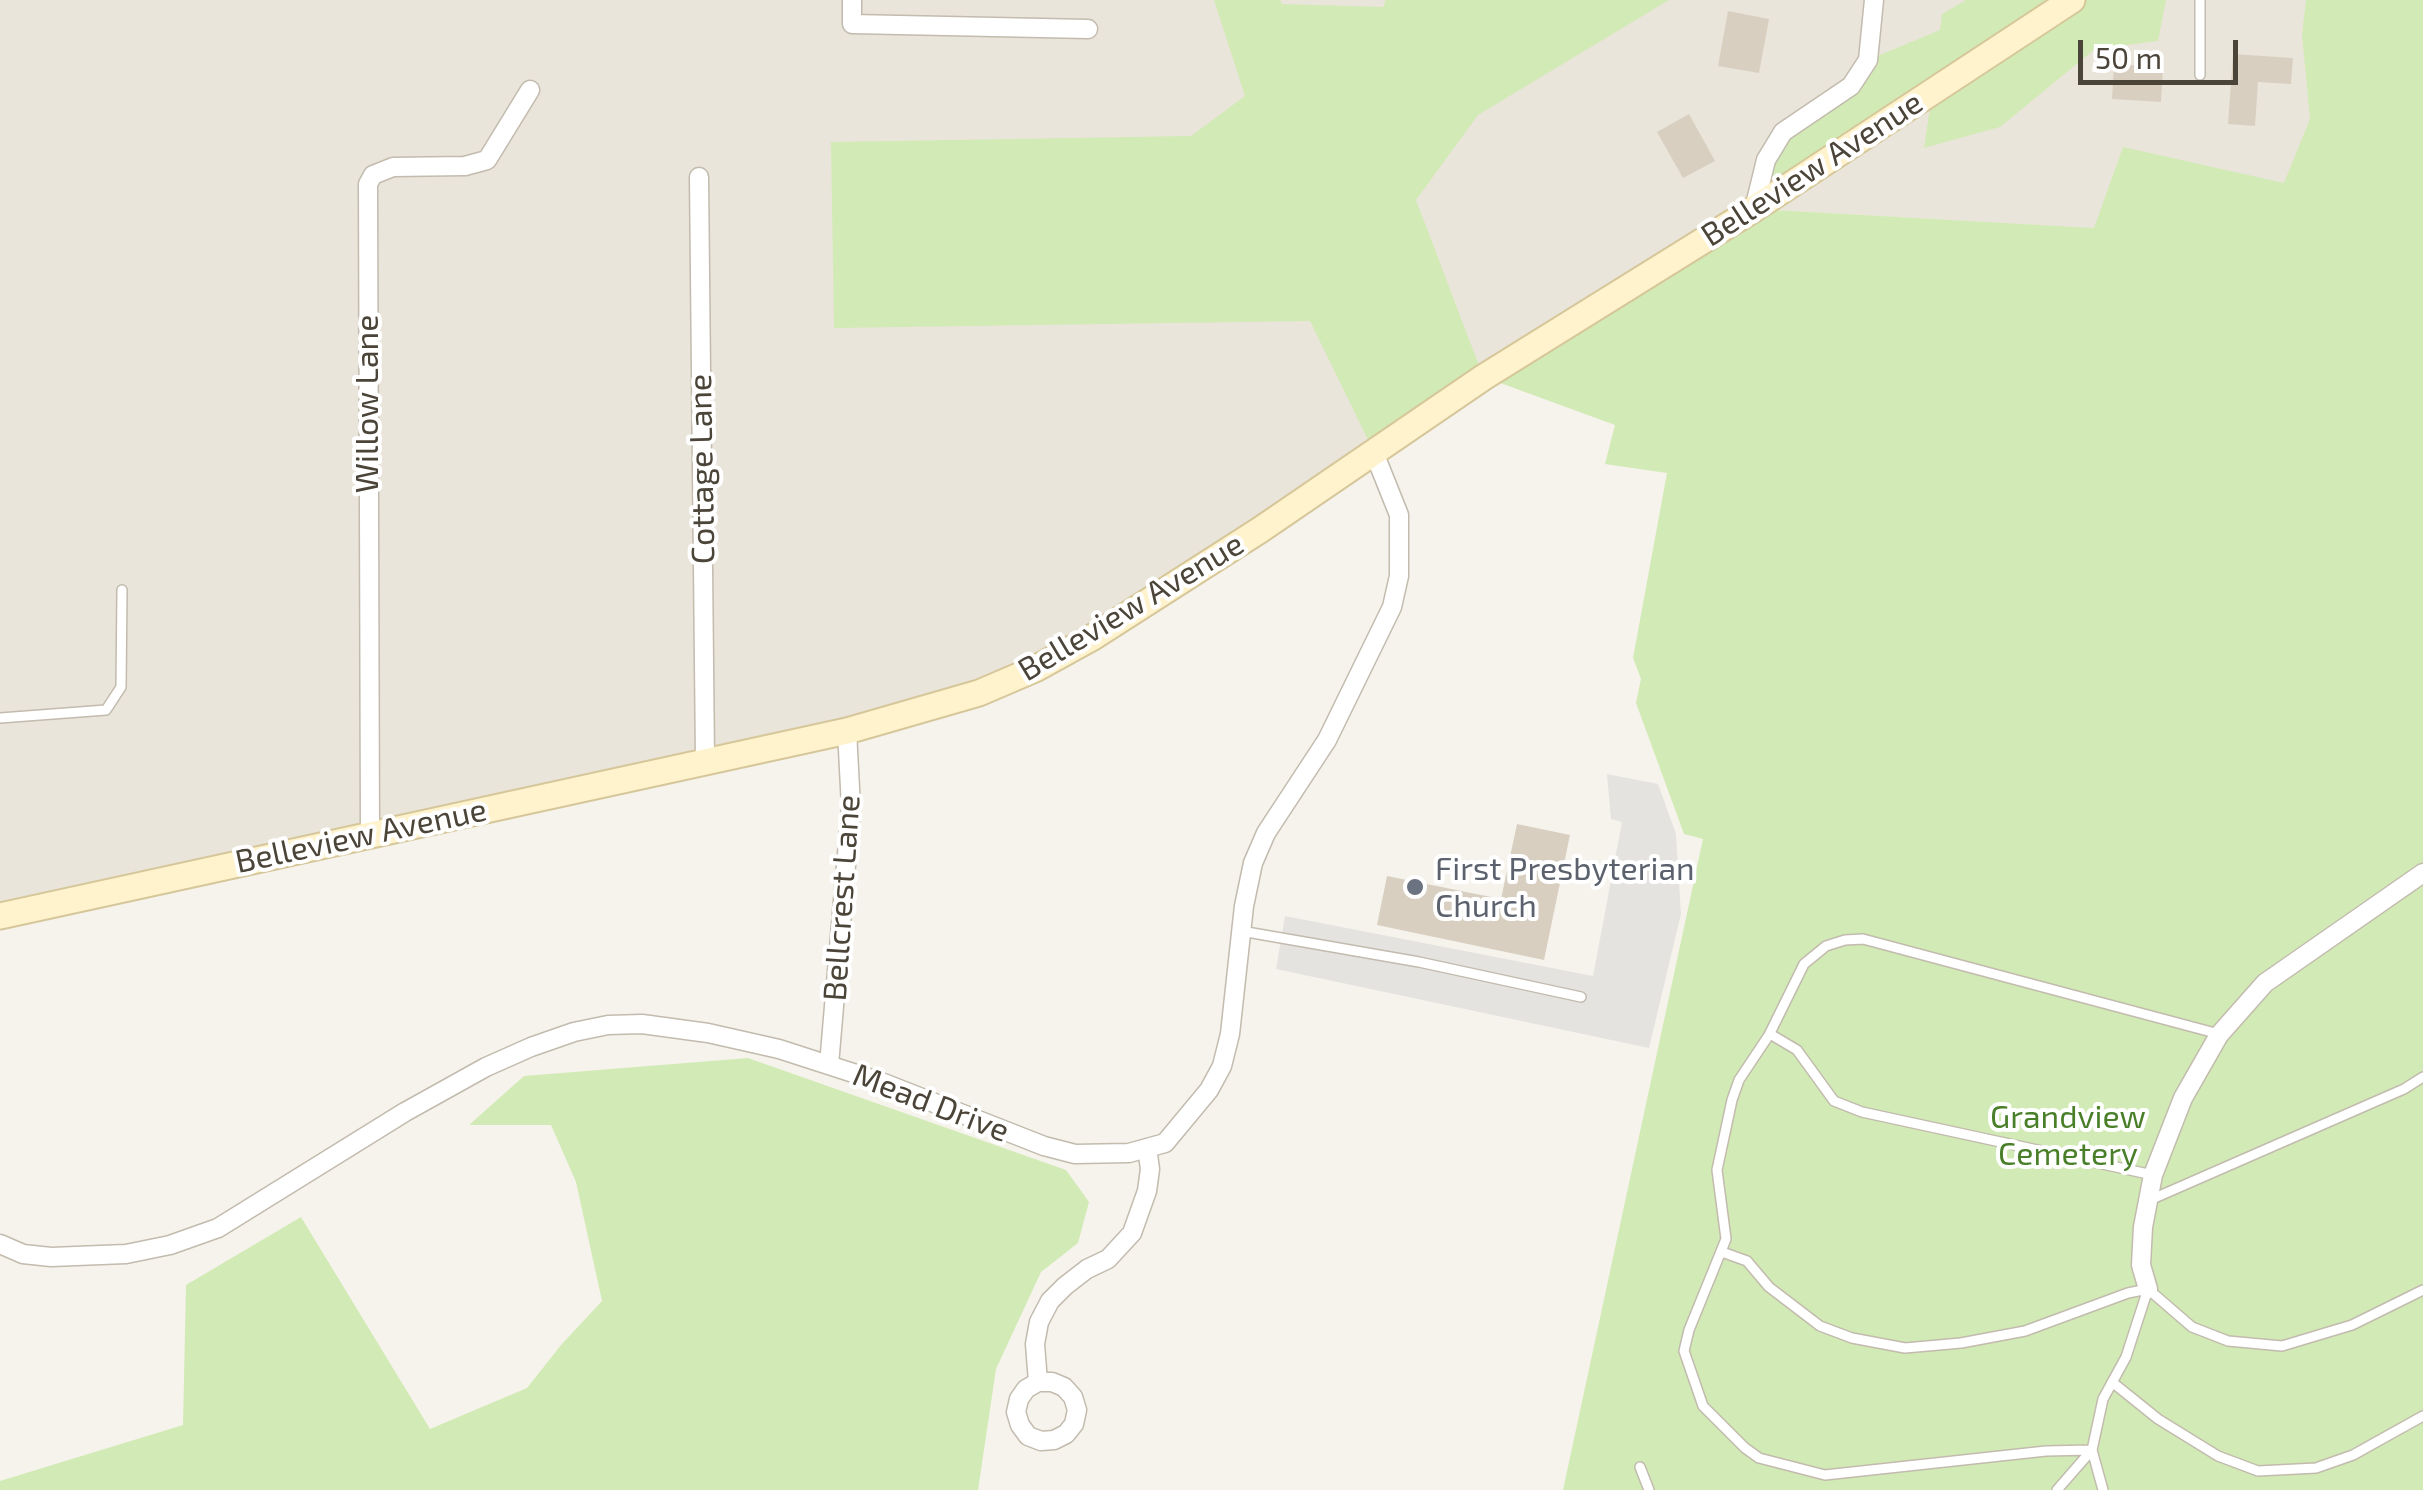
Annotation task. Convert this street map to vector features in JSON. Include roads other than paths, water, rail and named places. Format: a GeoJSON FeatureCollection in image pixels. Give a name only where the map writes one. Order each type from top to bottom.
{"type":"FeatureCollection","features":[{"type":"Feature","properties":{"kind":"street"},"geometry":{"type":"LineString","coordinates":[[852,0],[852,24],[1088,30]]}},
{"type":"Feature","properties":{"kind":"street"},"geometry":{"type":"LineString","coordinates":[[1754,209],[1766,160],[1783,132],[1851,86],[1868,60],[1874,0]]}},
{"type":"Feature","properties":{"kind":"street","name":"Belleview Avenue"},"geometry":{"type":"LineString","coordinates":[[0,916],[847,731],[980,694],[1093,637],[1260,530],[1484,377],[1754,209],[2072,0]]}},
{"type":"Feature","properties":{"kind":"street","name":"Willow Lane"},"geometry":{"type":"LineString","coordinates":[[370,834],[368,184],[373,175],[393,166],[465,166],[487,160],[530,90]]}},
{"type":"Feature","properties":{"kind":"street","name":"Cottage Lane"},"geometry":{"type":"LineString","coordinates":[[699,177],[705,760]]}},
{"type":"Feature","properties":{"kind":"street","name":"Mead Drive"},"geometry":{"type":"LineString","coordinates":[[0,1244],[23,1254],[50,1258],[126,1254],[218,1228],[470,1076],[531,1047],[608,1025],[642,1024],[708,1033],[829,1065],[1044,1146],[1102,1155],[1165,1143],[1209,1090],[1222,1066],[1230,1034],[1253,863],[1266,833],[1327,740],[1392,607],[1399,576],[1398,515],[1373,450]]}},
{"type":"Feature","properties":{"kind":"street","name":"Bellcrest Lane"},"geometry":{"type":"LineString","coordinates":[[829,1065],[851,807],[847,731]]}},
{"type":"Feature","properties":{"kind":"street"},"geometry":{"type":"LineString","coordinates":[[2148,1289],[2141,1265],[2152,1175],[2183,1098],[2219,1034],[2264,983],[2423,873]]}},
{"type":"Feature","properties":{"kind":"street"},"geometry":{"type":"LineString","coordinates":[[1038,1382],[1038,1322],[1065,1286],[1086,1269],[1108,1259],[1132,1233],[1146,1191],[1148,1148]]}},
{"type":"Feature","properties":{"kind":"lane"},"geometry":{"type":"LineString","coordinates":[[2200,0],[2200,75]]}},
{"type":"Feature","properties":{"kind":"lane"},"geometry":{"type":"LineString","coordinates":[[0,718],[106,710],[121,688],[122,590]]}},
{"type":"Feature","properties":{"kind":"lane"},"geometry":{"type":"LineString","coordinates":[[1241,931],[1419,962],[1581,997]]}},
{"type":"Feature","properties":{"kind":"lane"},"geometry":{"type":"LineString","coordinates":[[2092,1450],[1974,1457],[1862,1474],[1825,1475],[1759,1458],[1704,1406],[1684,1352],[1726,1239],[1717,1170],[1720,1143],[1740,1080],[1770,1034],[1804,964],[1826,946],[1864,938],[2219,1034]]}},
{"type":"Feature","properties":{"kind":"lane"},"geometry":{"type":"LineString","coordinates":[[1770,1034],[1797,1050],[1834,1101],[1862,1112],[2152,1175]]}},
{"type":"Feature","properties":{"kind":"lane"},"geometry":{"type":"LineString","coordinates":[[2148,1201],[2404,1089],[2423,1077]]}},
{"type":"Feature","properties":{"kind":"lane"},"geometry":{"type":"LineString","coordinates":[[1722,1252],[1747,1260],[1770,1287],[1820,1326],[1852,1338],[1906,1348],[2025,1331],[2148,1289]]}},
{"type":"Feature","properties":{"kind":"lane"},"geometry":{"type":"LineString","coordinates":[[2148,1289],[2192,1327],[2228,1341],[2282,1346],[2352,1326],[2423,1290]]}},
{"type":"Feature","properties":{"kind":"lane"},"geometry":{"type":"LineString","coordinates":[[2103,1490],[2092,1450],[2104,1399],[2126,1357],[2148,1289]]}},
{"type":"Feature","properties":{"kind":"lane"},"geometry":{"type":"LineString","coordinates":[[2112,1382],[2172,1428],[2218,1456],[2258,1471],[2316,1468],[2353,1455],[2423,1416]]}},
{"type":"Feature","properties":{"kind":"lane"},"geometry":{"type":"LineString","coordinates":[[2056,1490],[2092,1450]]}},
{"type":"Feature","properties":{"kind":"lane"},"geometry":{"type":"LineString","coordinates":[[1640,1467],[1649,1490]]}},
{"type":"Feature","properties":{"kind":"place","name":"First Presbyterian Church"},"geometry":{"type":"Point","coordinates":[1415,887]}},
{"type":"Feature","properties":{"kind":"park label","name":"Grandview Cemetery"},"geometry":{"type":"Point","coordinates":[2068,1136]}}]}
